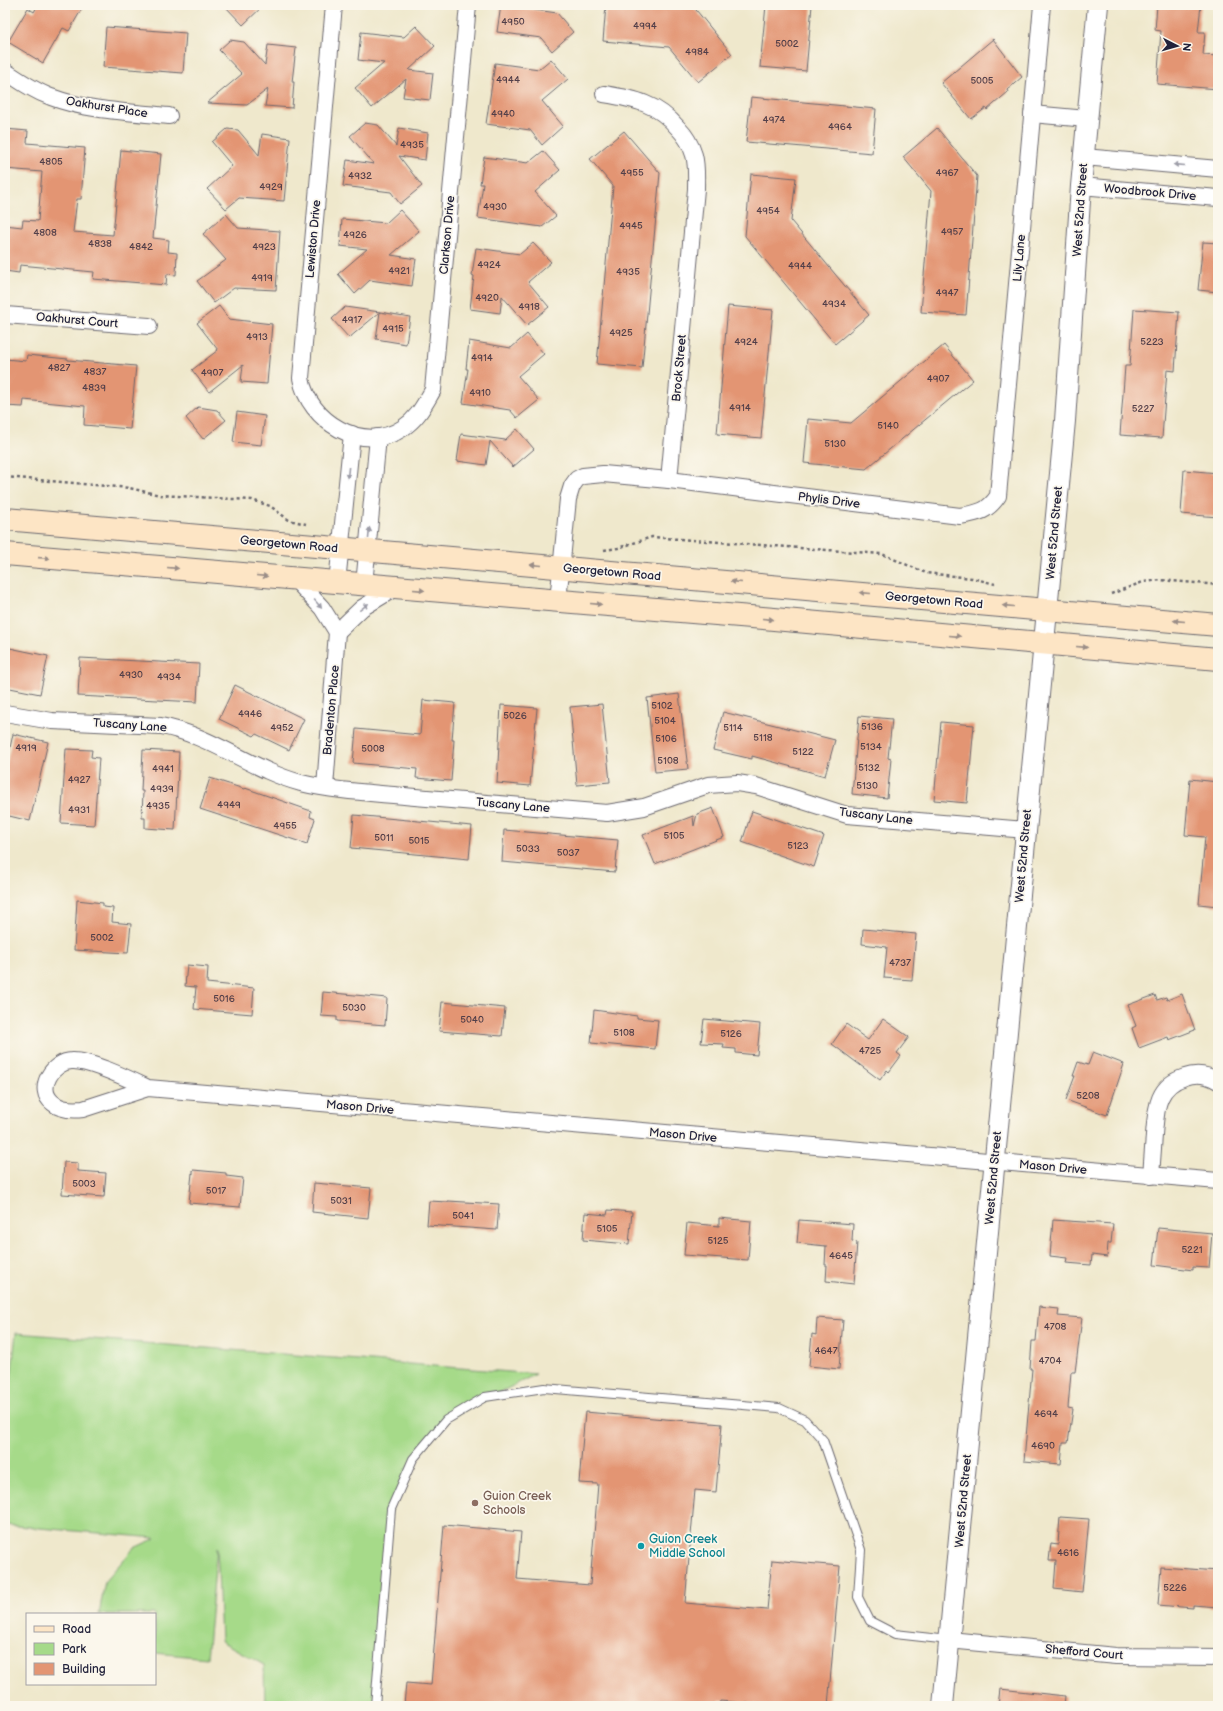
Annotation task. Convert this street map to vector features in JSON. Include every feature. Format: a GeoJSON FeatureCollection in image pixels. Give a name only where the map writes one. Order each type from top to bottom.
{"type":"FeatureCollection","features":[{"type":"Feature","properties":{"kind":"main road","name":"Georgetown Road"},"geometry":{"type":"LineString","coordinates":[[5,520],[1218,625]]}},
{"type":"Feature","properties":{"kind":"main road"},"geometry":{"type":"LineString","coordinates":[[5,554],[1218,659]]}},
{"type":"Feature","properties":{"kind":"street","name":"Lewiston Drive"},"geometry":{"type":"LineString","coordinates":[[334,5],[301,378],[306,396],[316,411],[332,425],[343,431],[366,436]]}},
{"type":"Feature","properties":{"kind":"street","name":"Clarkson Drive"},"geometry":{"type":"LineString","coordinates":[[366,436],[390,434],[402,429],[421,412],[433,390],[468,5]]}},
{"type":"Feature","properties":{"kind":"street","name":"Lily Lane"},"geometry":{"type":"LineString","coordinates":[[988,507],[998,496],[1042,5]]}},
{"type":"Feature","properties":{"kind":"street","name":"West 52nd Street"},"geometry":{"type":"LineString","coordinates":[[943,1706],[1025,830],[1065,422],[1081,186],[1098,5]]}},
{"type":"Feature","properties":{"kind":"street","name":"Oakhurst Place"},"geometry":{"type":"LineString","coordinates":[[5,72],[39,91],[69,103],[96,108],[169,116]]}},
{"type":"Feature","properties":{"kind":"street","name":"Brock Street"},"geometry":{"type":"LineString","coordinates":[[604,94],[634,99],[656,108],[674,122],[682,132],[694,154],[696,189],[669,480]]}},
{"type":"Feature","properties":{"kind":"street"},"geometry":{"type":"LineString","coordinates":[[1032,114],[1087,119]]}},
{"type":"Feature","properties":{"kind":"street"},"geometry":{"type":"LineString","coordinates":[[1084,156],[1218,169]]}},
{"type":"Feature","properties":{"kind":"street","name":"Woodbrook Drive"},"geometry":{"type":"LineString","coordinates":[[1081,186],[1218,198]]}},
{"type":"Feature","properties":{"kind":"street","name":"Oakhurst Court"},"geometry":{"type":"LineString","coordinates":[[5,315],[149,326]]}},
{"type":"Feature","properties":{"kind":"street"},"geometry":{"type":"LineString","coordinates":[[337,583],[340,548],[366,436]]}},
{"type":"Feature","properties":{"kind":"street"},"geometry":{"type":"LineString","coordinates":[[364,585],[368,551],[366,436]]}},
{"type":"Feature","properties":{"kind":"street"},"geometry":{"type":"LineString","coordinates":[[558,601],[560,568],[568,499],[572,486],[578,479],[583,476],[603,474],[669,480]]}},
{"type":"Feature","properties":{"kind":"street","name":"Phylis Drive"},"geometry":{"type":"LineString","coordinates":[[669,480],[960,516],[979,512],[988,507]]}},
{"type":"Feature","properties":{"kind":"street"},"geometry":{"type":"LineString","coordinates":[[295,579],[322,608],[337,632],[362,608],[394,588]]}},
{"type":"Feature","properties":{"kind":"street","name":"Bradenton Place"},"geometry":{"type":"LineString","coordinates":[[325,787],[337,632]]}},
{"type":"Feature","properties":{"kind":"street","name":"Tuscany Lane"},"geometry":{"type":"LineString","coordinates":[[5,713],[52,721],[161,726],[177,729],[202,738],[281,776],[303,783],[325,787],[607,813],[623,812],[644,807],[708,785],[737,783],[756,786],[847,815],[1025,830]]}},
{"type":"Feature","properties":{"kind":"street","name":"Mason Drive"},"geometry":{"type":"LineString","coordinates":[[148,1088],[83,1109],[73,1110],[53,1103],[48,1096],[46,1088],[47,1079],[51,1072],[58,1065],[71,1061],[81,1062],[108,1071],[148,1088],[1218,1181]]}},
{"type":"Feature","properties":{"kind":"street"},"geometry":{"type":"LineString","coordinates":[[1151,1176],[1157,1105],[1163,1093],[1171,1083],[1188,1076],[1205,1076],[1218,1081]]}},
{"type":"Feature","properties":{"kind":"street","name":"Shefford Court"},"geometry":{"type":"LineString","coordinates":[[949,1640],[1116,1656],[1218,1657]]}},
{"type":"Feature","properties":{"kind":"lane"},"geometry":{"type":"LineString","coordinates":[[375,1706],[391,1509],[413,1459],[446,1420],[485,1397],[544,1388],[779,1408],[805,1420],[823,1440],[852,1521],[861,1550],[858,1597],[870,1621],[895,1634],[949,1640]]}},
{"type":"Feature","properties":{"kind":"path"},"geometry":{"type":"LineString","coordinates":[[5,477],[129,488],[160,495],[252,500],[270,506],[289,520],[312,525]]}},
{"type":"Feature","properties":{"kind":"path"},"geometry":{"type":"LineString","coordinates":[[600,551],[618,548],[652,537],[882,554],[926,573],[972,578],[1002,585]]}},
{"type":"Feature","properties":{"kind":"path"},"geometry":{"type":"LineString","coordinates":[[1107,596],[1143,582],[1161,580],[1218,585]]}},
{"type":"Feature","properties":{"kind":"green space"},"geometry":{"type":"Polygon","coordinates":[[[16,1333],[536,1374],[446,1420],[413,1459],[391,1509],[375,1706],[265,1706],[264,1665],[221,1641],[217,1547],[207,1658],[156,1653],[156,1613],[99,1613],[105,1581],[134,1548],[156,1538],[5,1525],[5,1433],[16,1333]]]}},
{"type":"Feature","properties":{"kind":"building"},"geometry":{"type":"Polygon","coordinates":[[[38,5],[84,5],[69,31],[63,28],[43,63],[8,42],[28,8],[34,12],[38,5]]]}},
{"type":"Feature","properties":{"kind":"building"},"geometry":{"type":"Polygon","coordinates":[[[224,5],[264,5],[243,25],[224,5]]]}},
{"type":"Feature","properties":{"kind":"building"},"geometry":{"type":"Polygon","coordinates":[[[501,5],[557,13],[573,32],[552,51],[541,38],[497,32],[501,5]]]}},
{"type":"Feature","properties":{"kind":"building"},"geometry":{"type":"Polygon","coordinates":[[[606,5],[692,5],[732,54],[698,82],[669,47],[603,41],[606,5]]]}},
{"type":"Feature","properties":{"kind":"building"},"geometry":{"type":"Polygon","coordinates":[[[766,5],[812,5],[806,71],[760,67],[766,5]]]}},
{"type":"Feature","properties":{"kind":"building"},"geometry":{"type":"Polygon","coordinates":[[[1157,5],[1201,5],[1198,32],[1205,32],[1203,55],[1218,56],[1218,89],[1157,84],[1161,31],[1155,30],[1157,5]]]}},
{"type":"Feature","properties":{"kind":"building"},"geometry":{"type":"Polygon","coordinates":[[[416,26],[435,46],[409,70],[433,73],[430,100],[403,97],[406,79],[372,108],[355,88],[384,63],[358,60],[361,32],[404,37],[416,26]]]}},
{"type":"Feature","properties":{"kind":"building"},"geometry":{"type":"Polygon","coordinates":[[[106,27],[186,33],[183,73],[103,67],[106,27]]]}},
{"type":"Feature","properties":{"kind":"building"},"geometry":{"type":"Polygon","coordinates":[[[993,39],[1022,77],[1007,90],[1008,92],[987,110],[986,108],[971,119],[941,83],[993,39]]]}},
{"type":"Feature","properties":{"kind":"building"},"geometry":{"type":"Polygon","coordinates":[[[230,40],[244,42],[265,65],[268,45],[296,48],[292,82],[294,82],[292,108],[265,106],[268,89],[247,105],[207,103],[242,74],[219,50],[230,40]]]}},
{"type":"Feature","properties":{"kind":"building"},"geometry":{"type":"Polygon","coordinates":[[[551,59],[568,79],[542,101],[563,126],[542,145],[530,130],[486,124],[495,63],[539,69],[551,59]]]}},
{"type":"Feature","properties":{"kind":"building"},"geometry":{"type":"Polygon","coordinates":[[[751,97],[876,109],[872,153],[746,142],[751,97]]]}},
{"type":"Feature","properties":{"kind":"building"},"geometry":{"type":"Polygon","coordinates":[[[365,123],[378,125],[396,146],[399,128],[428,133],[425,160],[399,156],[422,186],[400,204],[391,192],[343,186],[347,160],[374,164],[350,136],[365,123]]]}},
{"type":"Feature","properties":{"kind":"building"},"geometry":{"type":"Polygon","coordinates":[[[937,128],[977,176],[966,315],[921,312],[931,191],[903,157],[937,128]]]}},
{"type":"Feature","properties":{"kind":"building"},"geometry":{"type":"Polygon","coordinates":[[[5,129],[28,131],[27,143],[85,148],[81,199],[77,199],[73,232],[113,235],[121,150],[161,154],[153,238],[169,240],[168,252],[177,253],[176,275],[167,274],[166,285],[93,279],[94,272],[20,265],[19,273],[5,271],[5,225],[22,227],[23,220],[38,221],[42,172],[5,169],[5,129]]]}},
{"type":"Feature","properties":{"kind":"building"},"geometry":{"type":"Polygon","coordinates":[[[227,129],[238,130],[259,155],[262,134],[290,138],[284,201],[239,198],[226,209],[207,189],[232,166],[212,142],[227,129]]]}},
{"type":"Feature","properties":{"kind":"building"},"geometry":{"type":"Polygon","coordinates":[[[624,131],[660,173],[642,368],[597,364],[613,186],[590,159],[624,131]]]}},
{"type":"Feature","properties":{"kind":"building"},"geometry":{"type":"Polygon","coordinates":[[[543,151],[560,170],[535,192],[556,216],[542,227],[478,218],[483,184],[480,184],[484,157],[528,163],[543,151]]]}},
{"type":"Feature","properties":{"kind":"building"},"geometry":{"type":"Polygon","coordinates":[[[751,174],[796,178],[791,221],[869,315],[835,344],[745,236],[751,174]]]}},
{"type":"Feature","properties":{"kind":"building"},"geometry":{"type":"Polygon","coordinates":[[[400,210],[419,231],[391,255],[416,259],[412,286],[370,280],[355,294],[338,274],[367,249],[340,246],[342,219],[386,223],[400,210]]]}},
{"type":"Feature","properties":{"kind":"building"},"geometry":{"type":"Polygon","coordinates":[[[226,214],[238,228],[280,231],[276,290],[234,288],[214,303],[197,281],[226,260],[203,234],[226,214]]]}},
{"type":"Feature","properties":{"kind":"building"},"geometry":{"type":"Polygon","coordinates":[[[1203,242],[1218,243],[1218,292],[1198,290],[1203,242]]]}},
{"type":"Feature","properties":{"kind":"building"},"geometry":{"type":"Polygon","coordinates":[[[533,243],[551,262],[528,282],[549,307],[527,325],[502,296],[500,313],[470,309],[474,276],[472,275],[476,248],[520,254],[533,243]]]}},
{"type":"Feature","properties":{"kind":"building"},"geometry":{"type":"Polygon","coordinates":[[[219,306],[229,319],[272,324],[267,384],[241,382],[243,365],[209,392],[192,370],[218,350],[197,323],[219,306]]]}},
{"type":"Feature","properties":{"kind":"building"},"geometry":{"type":"Polygon","coordinates":[[[728,306],[773,310],[761,438],[717,434],[728,306]]]}},
{"type":"Feature","properties":{"kind":"building"},"geometry":{"type":"Polygon","coordinates":[[[345,307],[380,312],[349,338],[332,319],[345,307]]]}},
{"type":"Feature","properties":{"kind":"building"},"geometry":{"type":"Polygon","coordinates":[[[1134,309],[1179,312],[1175,371],[1167,370],[1162,438],[1120,435],[1125,366],[1130,366],[1134,309]]]}},
{"type":"Feature","properties":{"kind":"building"},"geometry":{"type":"Polygon","coordinates":[[[380,312],[410,317],[406,344],[376,339],[380,312]]]}},
{"type":"Feature","properties":{"kind":"building"},"geometry":{"type":"Polygon","coordinates":[[[527,334],[544,354],[518,376],[539,400],[517,418],[510,410],[463,403],[468,369],[466,369],[469,341],[511,348],[527,334]]]}},
{"type":"Feature","properties":{"kind":"building"},"geometry":{"type":"Polygon","coordinates":[[[944,345],[973,380],[866,469],[804,463],[808,419],[851,423],[944,345]]]}},
{"type":"Feature","properties":{"kind":"building"},"geometry":{"type":"Polygon","coordinates":[[[27,355],[136,366],[130,429],[84,425],[85,406],[24,400],[23,407],[5,406],[5,359],[26,361],[27,355]]]}},
{"type":"Feature","properties":{"kind":"building"},"geometry":{"type":"Polygon","coordinates":[[[198,407],[217,410],[226,420],[203,439],[186,418],[198,407]]]}},
{"type":"Feature","properties":{"kind":"building"},"geometry":{"type":"Polygon","coordinates":[[[237,412],[265,416],[261,445],[233,442],[237,412]]]}},
{"type":"Feature","properties":{"kind":"building"},"geometry":{"type":"Polygon","coordinates":[[[517,429],[534,449],[513,467],[490,441],[486,465],[457,461],[461,434],[505,440],[517,429]]]}},
{"type":"Feature","properties":{"kind":"building"},"geometry":{"type":"Polygon","coordinates":[[[1184,470],[1218,473],[1218,517],[1181,514],[1184,470]]]}},
{"type":"Feature","properties":{"kind":"building"},"geometry":{"type":"Polygon","coordinates":[[[5,647],[48,656],[40,694],[5,687],[5,647]]]}},
{"type":"Feature","properties":{"kind":"building"},"geometry":{"type":"Polygon","coordinates":[[[80,658],[199,664],[197,702],[78,696],[80,658]]]}},
{"type":"Feature","properties":{"kind":"building"},"geometry":{"type":"Polygon","coordinates":[[[235,685],[304,719],[289,750],[256,734],[254,736],[219,719],[235,685]]]}},
{"type":"Feature","properties":{"kind":"building"},"geometry":{"type":"Polygon","coordinates":[[[679,694],[688,769],[655,772],[647,698],[679,694]]]}},
{"type":"Feature","properties":{"kind":"building"},"geometry":{"type":"Polygon","coordinates":[[[423,700],[455,703],[451,781],[416,778],[417,769],[353,763],[356,729],[420,735],[423,700]]]}},
{"type":"Feature","properties":{"kind":"building"},"geometry":{"type":"Polygon","coordinates":[[[602,704],[610,782],[577,785],[570,707],[602,704]]]}},
{"type":"Feature","properties":{"kind":"building"},"geometry":{"type":"Polygon","coordinates":[[[501,705],[537,708],[530,786],[497,783],[501,705]]]}},
{"type":"Feature","properties":{"kind":"building"},"geometry":{"type":"Polygon","coordinates":[[[723,712],[835,740],[825,776],[752,756],[752,759],[713,750],[723,712]]]}},
{"type":"Feature","properties":{"kind":"building"},"geometry":{"type":"Polygon","coordinates":[[[859,716],[892,719],[888,758],[891,759],[887,798],[852,794],[859,716]]]}},
{"type":"Feature","properties":{"kind":"building"},"geometry":{"type":"Polygon","coordinates":[[[941,722],[974,725],[967,803],[934,800],[941,722]]]}},
{"type":"Feature","properties":{"kind":"building"},"geometry":{"type":"Polygon","coordinates":[[[13,734],[48,742],[30,821],[5,815],[5,771],[13,734]]]}},
{"type":"Feature","properties":{"kind":"building"},"geometry":{"type":"Polygon","coordinates":[[[66,749],[92,750],[91,757],[99,758],[94,825],[61,823],[66,749]]]}},
{"type":"Feature","properties":{"kind":"building"},"geometry":{"type":"Polygon","coordinates":[[[143,750],[179,752],[175,830],[145,828],[145,818],[142,818],[143,791],[141,791],[143,750]]]}},
{"type":"Feature","properties":{"kind":"building"},"geometry":{"type":"Polygon","coordinates":[[[210,778],[244,789],[245,788],[311,811],[310,817],[315,819],[307,844],[200,809],[210,778]]]}},
{"type":"Feature","properties":{"kind":"building"},"geometry":{"type":"Polygon","coordinates":[[[1190,779],[1218,782],[1218,906],[1199,904],[1205,837],[1185,835],[1190,779]]]}},
{"type":"Feature","properties":{"kind":"building"},"geometry":{"type":"Polygon","coordinates":[[[713,808],[724,837],[655,864],[643,835],[693,816],[694,826],[697,814],[713,808]]]}},
{"type":"Feature","properties":{"kind":"building"},"geometry":{"type":"Polygon","coordinates":[[[752,811],[824,836],[814,867],[742,842],[752,811]]]}},
{"type":"Feature","properties":{"kind":"building"},"geometry":{"type":"Polygon","coordinates":[[[354,815],[472,826],[469,859],[351,848],[354,815]]]}},
{"type":"Feature","properties":{"kind":"building"},"geometry":{"type":"Polygon","coordinates":[[[504,830],[618,840],[615,872],[502,862],[504,830]]]}},
{"type":"Feature","properties":{"kind":"building"},"geometry":{"type":"Polygon","coordinates":[[[77,900],[103,903],[103,907],[113,908],[112,922],[131,924],[128,953],[74,950],[77,900]]]}},
{"type":"Feature","properties":{"kind":"building"},"geometry":{"type":"Polygon","coordinates":[[[863,929],[916,934],[912,980],[884,978],[887,947],[862,944],[863,929]]]}},
{"type":"Feature","properties":{"kind":"building"},"geometry":{"type":"Polygon","coordinates":[[[187,965],[208,967],[207,983],[254,988],[252,1014],[194,1009],[196,987],[185,986],[187,965]]]}},
{"type":"Feature","properties":{"kind":"building"},"geometry":{"type":"Polygon","coordinates":[[[323,992],[387,998],[385,1025],[337,1021],[337,1017],[321,1016],[323,992]]]}},
{"type":"Feature","properties":{"kind":"building"},"geometry":{"type":"Polygon","coordinates":[[[1182,994],[1195,1030],[1169,1040],[1168,1037],[1139,1048],[1132,1028],[1136,1026],[1128,1005],[1155,995],[1157,1000],[1166,997],[1167,1000],[1182,994]]]}},
{"type":"Feature","properties":{"kind":"building"},"geometry":{"type":"Polygon","coordinates":[[[442,1002],[505,1008],[502,1036],[439,1031],[442,1002]]]}},
{"type":"Feature","properties":{"kind":"building"},"geometry":{"type":"Polygon","coordinates":[[[594,1010],[637,1016],[637,1018],[658,1020],[655,1049],[591,1043],[594,1010]]]}},
{"type":"Feature","properties":{"kind":"building"},"geometry":{"type":"Polygon","coordinates":[[[704,1019],[760,1024],[757,1055],[736,1053],[736,1049],[723,1048],[724,1044],[701,1043],[704,1019]]]}},
{"type":"Feature","properties":{"kind":"building"},"geometry":{"type":"Polygon","coordinates":[[[883,1019],[909,1037],[897,1053],[901,1056],[889,1072],[887,1070],[880,1080],[832,1044],[846,1024],[868,1040],[883,1019]]]}},
{"type":"Feature","properties":{"kind":"building"},"geometry":{"type":"Polygon","coordinates":[[[1093,1052],[1124,1064],[1107,1115],[1066,1100],[1075,1076],[1073,1076],[1078,1062],[1088,1065],[1093,1052]]]}},
{"type":"Feature","properties":{"kind":"building"},"geometry":{"type":"Polygon","coordinates":[[[64,1162],[78,1163],[78,1171],[106,1173],[104,1197],[62,1194],[64,1162]]]}},
{"type":"Feature","properties":{"kind":"building"},"geometry":{"type":"Polygon","coordinates":[[[193,1170],[226,1173],[226,1176],[243,1178],[240,1207],[189,1203],[193,1170]]]}},
{"type":"Feature","properties":{"kind":"building"},"geometry":{"type":"Polygon","coordinates":[[[314,1183],[371,1188],[368,1218],[312,1212],[314,1183]]]}},
{"type":"Feature","properties":{"kind":"building"},"geometry":{"type":"Polygon","coordinates":[[[429,1201],[499,1204],[497,1230],[427,1225],[429,1201]]]}},
{"type":"Feature","properties":{"kind":"building"},"geometry":{"type":"Polygon","coordinates":[[[608,1210],[632,1212],[629,1244],[583,1240],[585,1213],[607,1215],[608,1210]]]}},
{"type":"Feature","properties":{"kind":"building"},"geometry":{"type":"Polygon","coordinates":[[[719,1218],[751,1221],[748,1260],[684,1255],[687,1223],[719,1226],[719,1218]]]}},
{"type":"Feature","properties":{"kind":"building"},"geometry":{"type":"Polygon","coordinates":[[[799,1220],[853,1224],[852,1241],[857,1242],[854,1284],[826,1281],[826,1246],[797,1243],[799,1220]]]}},
{"type":"Feature","properties":{"kind":"building"},"geometry":{"type":"Polygon","coordinates":[[[1053,1220],[1113,1224],[1111,1243],[1108,1243],[1107,1257],[1092,1255],[1091,1265],[1066,1263],[1067,1258],[1050,1256],[1053,1220]]]}},
{"type":"Feature","properties":{"kind":"building"},"geometry":{"type":"Polygon","coordinates":[[[1158,1228],[1212,1233],[1209,1268],[1193,1267],[1193,1270],[1154,1265],[1158,1228]]]}},
{"type":"Feature","properties":{"kind":"building"},"geometry":{"type":"Polygon","coordinates":[[[1039,1307],[1059,1309],[1058,1316],[1082,1318],[1075,1372],[1071,1372],[1068,1408],[1073,1409],[1068,1443],[1063,1443],[1061,1464],[1024,1461],[1032,1369],[1030,1369],[1032,1341],[1036,1341],[1039,1307]]]}},
{"type":"Feature","properties":{"kind":"building"},"geometry":{"type":"Polygon","coordinates":[[[817,1318],[843,1320],[839,1369],[809,1366],[812,1334],[816,1335],[817,1318]]]}},
{"type":"Feature","properties":{"kind":"building","name":"Guion Creek Middle School"},"geometry":{"type":"Polygon","coordinates":[[[585,1412],[722,1424],[716,1492],[695,1490],[685,1603],[767,1610],[772,1560],[840,1566],[828,1706],[756,1706],[756,1704],[720,1701],[719,1706],[404,1706],[406,1683],[431,1685],[444,1525],[521,1532],[517,1579],[590,1585],[598,1484],[579,1483],[585,1412]]]}},
{"type":"Feature","properties":{"kind":"building"},"geometry":{"type":"Polygon","coordinates":[[[1060,1517],[1089,1519],[1082,1592],[1054,1589],[1056,1561],[1049,1561],[1051,1543],[1058,1544],[1060,1517]]]}},
{"type":"Feature","properties":{"kind":"building"},"geometry":{"type":"Polygon","coordinates":[[[1161,1567],[1218,1571],[1218,1607],[1193,1605],[1193,1608],[1158,1605],[1161,1567]]]}},
{"type":"Feature","properties":{"kind":"building"},"geometry":{"type":"Polygon","coordinates":[[[1000,1689],[1065,1696],[1064,1706],[998,1706],[1000,1689]]]}},
{"type":"Feature","properties":{"kind":"place","name":"Guion Creek Schools"},"geometry":{"type":"Point","coordinates":[475,1503]}},
{"type":"Feature","properties":{"kind":"place","name":"Guion Creek Middle School"},"geometry":{"type":"Point","coordinates":[641,1546]}}]}
